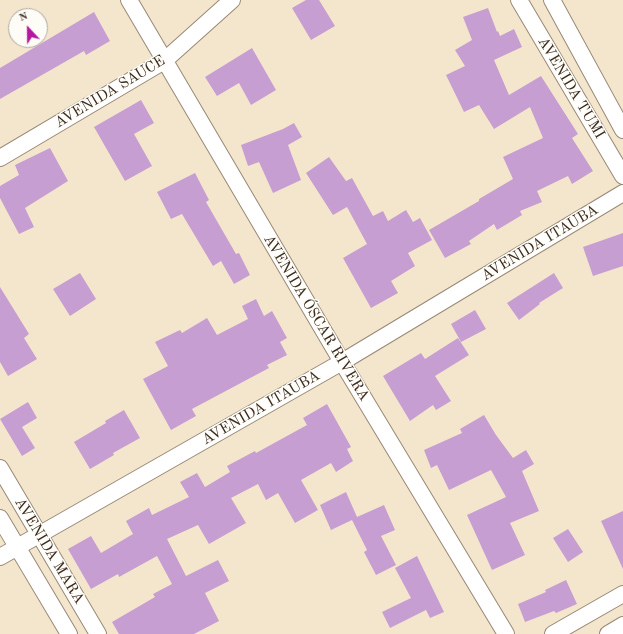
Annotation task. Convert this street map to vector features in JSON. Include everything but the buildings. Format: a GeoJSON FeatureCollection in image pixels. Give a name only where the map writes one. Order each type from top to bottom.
{"type":"FeatureCollection","features":[{"type":"Feature","properties":{"kind":"street","name":"AVENIDA ÓSCAR RIVERA"},"geometry":{"type":"LineString","coordinates":[[128,0],[342,362],[506,634]]}},
{"type":"Feature","properties":{"kind":"street","name":"AVENIDA SAUCE"},"geometry":{"type":"LineString","coordinates":[[0,158],[164,61],[232,0]]}},
{"type":"Feature","properties":{"kind":"street","name":"AVENIDA TUMI"},"geometry":{"type":"LineString","coordinates":[[519,0],[623,176]]}},
{"type":"Feature","properties":{"kind":"street","name":"AVENIDA TUMI"},"geometry":{"type":"LineString","coordinates":[[552,0],[623,130]]}},
{"type":"Feature","properties":{"kind":"street","name":"AVENIDA ITAUBA"},"geometry":{"type":"LineString","coordinates":[[0,557],[342,362],[623,194]]}},
{"type":"Feature","properties":{"kind":"street","name":"AVENIDA MARA"},"geometry":{"type":"LineString","coordinates":[[0,468],[98,634]]}},
{"type":"Feature","properties":{"kind":"street","name":"AVENIDA MARA"},"geometry":{"type":"LineString","coordinates":[[0,518],[69,634]]}},
{"type":"Feature","properties":{"kind":"street"},"geometry":{"type":"LineString","coordinates":[[553,634],[623,594]]}},
{"type":"Feature","properties":{"kind":"street"},"geometry":{"type":"LineString","coordinates":[[608,634],[623,625]]}}]}
